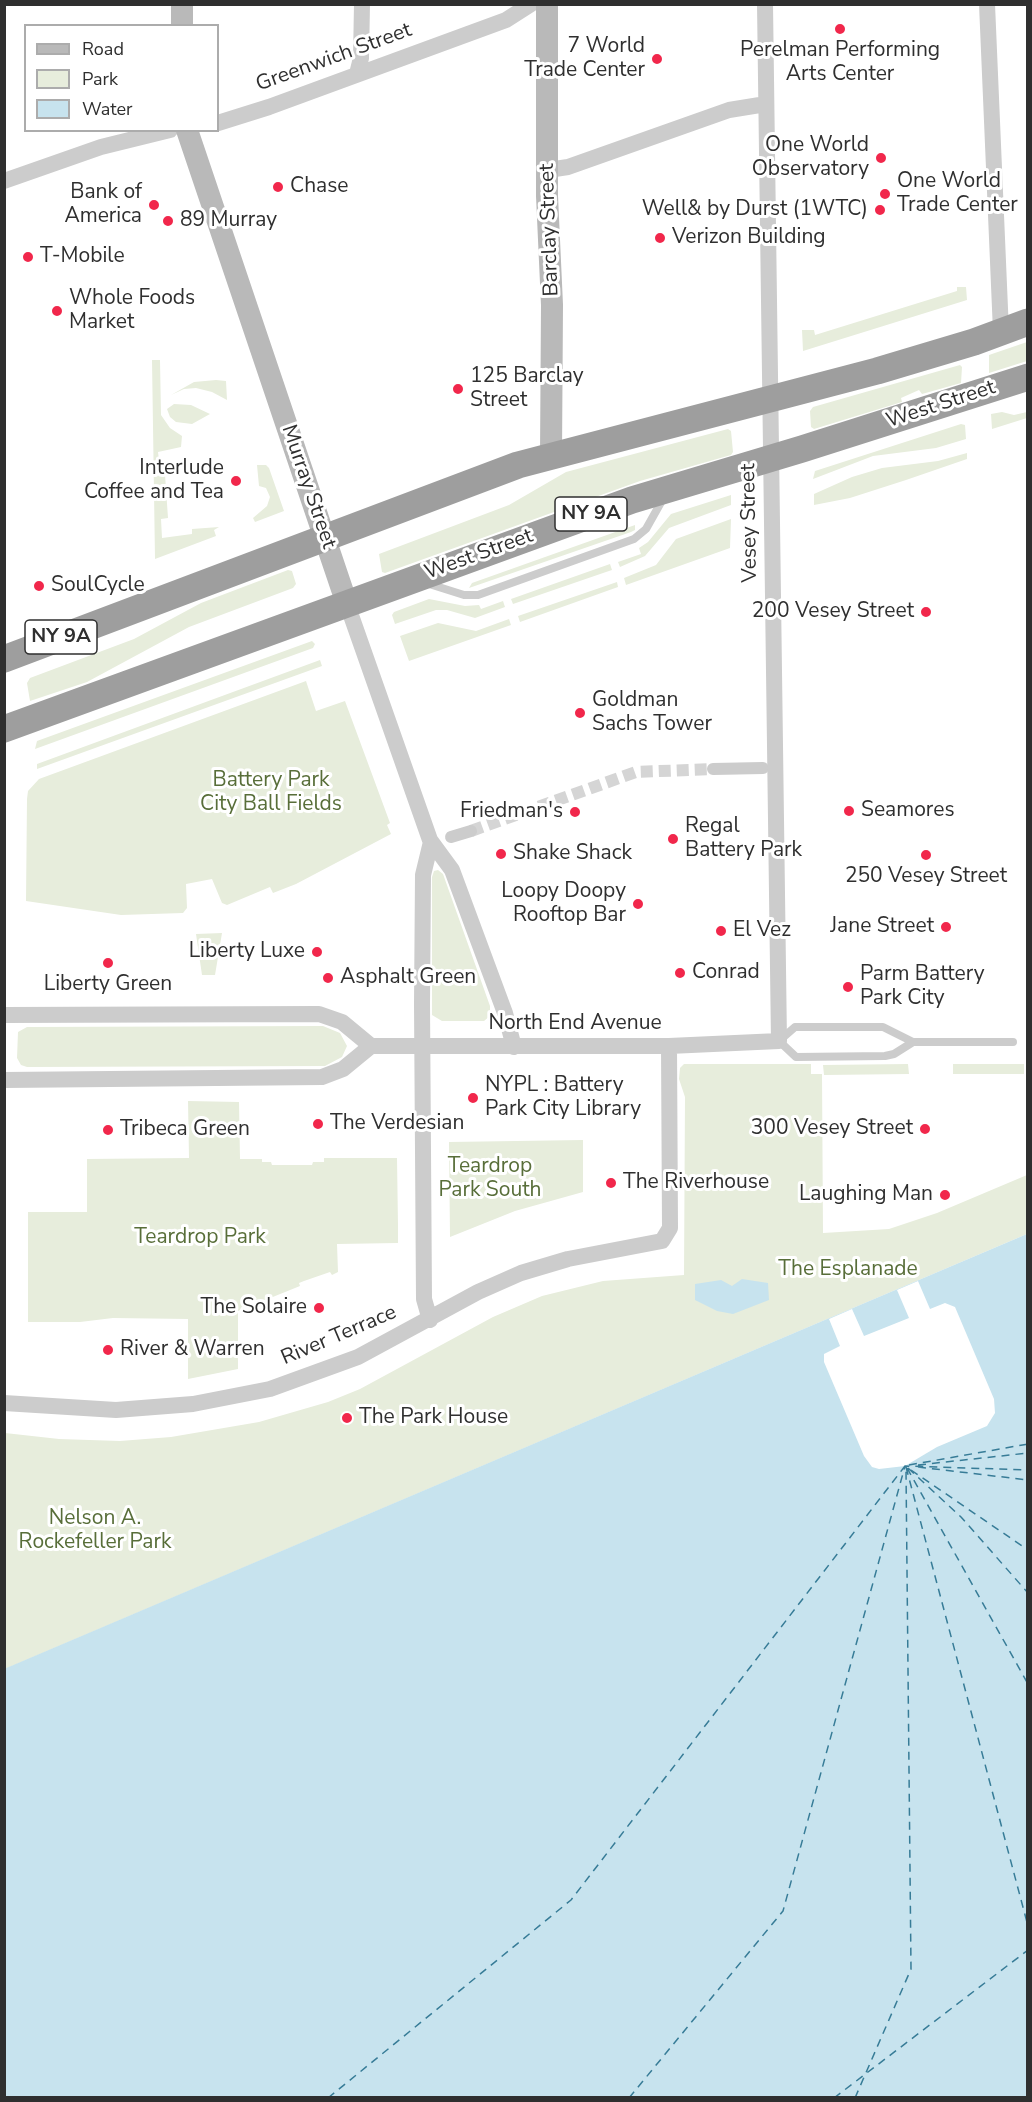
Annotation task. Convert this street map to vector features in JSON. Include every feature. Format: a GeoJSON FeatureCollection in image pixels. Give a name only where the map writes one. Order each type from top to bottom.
{"type":"FeatureCollection","features":[{"type":"Feature","properties":{"kind":"highway","name":"NY 9A"},"geometry":{"type":"LineString","coordinates":[[4,659],[492,474],[551,455],[908,362],[1028,322]]}},
{"type":"Feature","properties":{"kind":"highway","name":"West Street"},"geometry":{"type":"LineString","coordinates":[[4,729],[668,488],[772,458],[1028,377]]}},
{"type":"Feature","properties":{"kind":"main road"},"geometry":{"type":"LineString","coordinates":[[182,4],[182,24]]}},
{"type":"Feature","properties":{"kind":"main road","name":"Barclay Street"},"geometry":{"type":"LineString","coordinates":[[547,4],[552,305],[551,455]]}},
{"type":"Feature","properties":{"kind":"main road","name":"Murray Street"},"geometry":{"type":"LineString","coordinates":[[189,132],[347,604]]}},
{"type":"Feature","properties":{"kind":"street"},"geometry":{"type":"LineString","coordinates":[[357,74],[361,58],[362,4]]}},
{"type":"Feature","properties":{"kind":"street","name":"Greenwich Street"},"geometry":{"type":"LineString","coordinates":[[219,123],[269,107],[506,20],[531,4]]}},
{"type":"Feature","properties":{"kind":"street","name":"Vesey Street"},"geometry":{"type":"LineString","coordinates":[[765,4],[779,1041]]}},
{"type":"Feature","properties":{"kind":"street"},"geometry":{"type":"LineString","coordinates":[[987,4],[1001,332]]}},
{"type":"Feature","properties":{"kind":"street"},"geometry":{"type":"LineString","coordinates":[[548,170],[568,166],[721,113],[766,104]]}},
{"type":"Feature","properties":{"kind":"street"},"geometry":{"type":"LineString","coordinates":[[4,181],[101,147],[162,132]]}},
{"type":"Feature","properties":{"kind":"street","name":"Murray Street"},"geometry":{"type":"LineString","coordinates":[[347,604],[431,842],[452,870],[506,1013],[514,1047]]}},
{"type":"Feature","properties":{"kind":"street"},"geometry":{"type":"LineString","coordinates":[[713,770],[763,768]]}},
{"type":"Feature","properties":{"kind":"street"},"geometry":{"type":"LineString","coordinates":[[452,837],[471,831]]}},
{"type":"Feature","properties":{"kind":"street"},"geometry":{"type":"LineString","coordinates":[[430,1320],[424,1299],[423,875],[431,842]]}},
{"type":"Feature","properties":{"kind":"street"},"geometry":{"type":"LineString","coordinates":[[4,1015],[319,1014],[342,1022],[371,1046],[343,1069],[322,1077],[4,1080]]}},
{"type":"Feature","properties":{"kind":"street","name":"North End Avenue"},"geometry":{"type":"LineString","coordinates":[[371,1046],[669,1046],[779,1041]]}},
{"type":"Feature","properties":{"kind":"street","name":"River Terrace"},"geometry":{"type":"LineString","coordinates":[[4,1403],[116,1410],[187,1405],[270,1389],[331,1369],[430,1320],[478,1292],[521,1273],[568,1259],[662,1241],[670,1228],[669,1046]]}},
{"type":"Feature","properties":{"kind":"lane"},"geometry":{"type":"LineString","coordinates":[[414,579],[471,596],[634,539],[646,529],[668,488]]}},
{"type":"Feature","properties":{"kind":"lane","name":"North End Avenue"},"geometry":{"type":"LineString","coordinates":[[913,1042],[894,1054],[885,1056],[796,1057],[786,1051],[779,1041],[795,1027],[883,1027],[913,1042],[1013,1042]]}},
{"type":"Feature","properties":{"kind":"green space"},"geometry":{"type":"Polygon","coordinates":[[[957,287],[966,287],[967,300],[803,351],[802,330],[814,330],[815,335],[957,291],[957,287]]]}},
{"type":"Feature","properties":{"kind":"green space"},"geometry":{"type":"Polygon","coordinates":[[[1027,342],[1027,361],[989,373],[989,355],[1027,342]]]}},
{"type":"Feature","properties":{"kind":"green space"},"geometry":{"type":"Polygon","coordinates":[[[152,360],[160,360],[161,415],[170,428],[182,436],[181,447],[158,452],[159,460],[164,460],[168,518],[161,519],[162,538],[192,534],[192,529],[219,527],[214,530],[216,536],[155,559],[152,360]]]}},
{"type":"Feature","properties":{"kind":"green space"},"geometry":{"type":"Polygon","coordinates":[[[960,365],[962,367],[961,383],[922,394],[919,390],[901,398],[902,402],[814,429],[811,427],[810,411],[813,407],[960,365]]]}},
{"type":"Feature","properties":{"kind":"green space"},"geometry":{"type":"Polygon","coordinates":[[[226,381],[227,400],[212,392],[196,388],[184,389],[171,395],[194,382],[226,381]]]}},
{"type":"Feature","properties":{"kind":"green space"},"geometry":{"type":"Polygon","coordinates":[[[174,404],[191,405],[210,414],[192,424],[176,422],[170,417],[167,409],[174,404]]]}},
{"type":"Feature","properties":{"kind":"green space"},"geometry":{"type":"Polygon","coordinates":[[[1002,412],[1014,415],[1027,412],[1027,418],[992,429],[991,414],[1002,412]]]}},
{"type":"Feature","properties":{"kind":"green space"},"geometry":{"type":"Polygon","coordinates":[[[961,424],[965,425],[966,439],[936,448],[873,456],[813,479],[815,471],[961,424]]]}},
{"type":"Feature","properties":{"kind":"green space"},"geometry":{"type":"Polygon","coordinates":[[[728,429],[731,431],[733,452],[731,455],[640,481],[385,573],[382,572],[379,554],[509,505],[566,472],[728,429]]]}},
{"type":"Feature","properties":{"kind":"green space"},"geometry":{"type":"Polygon","coordinates":[[[967,453],[967,459],[906,480],[850,498],[814,505],[814,494],[852,477],[882,468],[938,461],[967,453]]]}},
{"type":"Feature","properties":{"kind":"green space"},"geometry":{"type":"Polygon","coordinates":[[[257,465],[266,465],[269,468],[284,511],[255,522],[253,518],[267,506],[270,497],[266,488],[259,486],[257,465]]]}},
{"type":"Feature","properties":{"kind":"green space"},"geometry":{"type":"Polygon","coordinates":[[[731,495],[731,505],[669,528],[645,556],[620,567],[618,562],[641,554],[639,548],[648,542],[671,514],[731,495]]]}},
{"type":"Feature","properties":{"kind":"green space"},"geometry":{"type":"Polygon","coordinates":[[[731,519],[730,548],[626,585],[624,578],[656,565],[676,539],[731,519]]]}},
{"type":"Feature","properties":{"kind":"green space"},"geometry":{"type":"Polygon","coordinates":[[[635,525],[635,530],[631,532],[469,588],[472,583],[635,525]]]}},
{"type":"Feature","properties":{"kind":"green space"},"geometry":{"type":"Polygon","coordinates":[[[610,564],[612,570],[513,604],[511,599],[610,564]]]}},
{"type":"Feature","properties":{"kind":"green space"},"geometry":{"type":"Polygon","coordinates":[[[288,570],[292,571],[296,584],[293,588],[189,627],[87,682],[30,701],[27,683],[30,678],[134,639],[201,603],[288,570]]]}},
{"type":"Feature","properties":{"kind":"green space"},"geometry":{"type":"Polygon","coordinates":[[[617,582],[618,587],[520,622],[518,616],[617,582]]]}},
{"type":"Feature","properties":{"kind":"green space"},"geometry":{"type":"Polygon","coordinates":[[[429,599],[465,606],[479,605],[481,609],[503,601],[505,607],[475,618],[447,610],[436,610],[395,624],[392,615],[394,612],[429,599]]]}},
{"type":"Feature","properties":{"kind":"green space"},"geometry":{"type":"Polygon","coordinates":[[[509,619],[511,625],[409,661],[400,636],[438,623],[476,631],[509,619]]]}},
{"type":"Feature","properties":{"kind":"green space"},"geometry":{"type":"Polygon","coordinates":[[[312,641],[315,644],[313,648],[35,749],[37,741],[312,641]]]}},
{"type":"Feature","properties":{"kind":"green space"},"geometry":{"type":"Polygon","coordinates":[[[320,660],[322,666],[37,769],[37,764],[320,660]]]}},
{"type":"Feature","properties":{"kind":"green space","name":"Battery Park City Ball Fields"},"geometry":{"type":"Polygon","coordinates":[[[306,681],[316,711],[345,701],[390,823],[387,825],[391,834],[296,884],[273,893],[270,887],[227,905],[222,903],[212,879],[186,884],[187,908],[183,913],[121,915],[26,901],[27,799],[28,791],[39,779],[306,681]]]}},
{"type":"Feature","properties":{"kind":"green space"},"geometry":{"type":"Polygon","coordinates":[[[438,870],[443,874],[490,1006],[490,1016],[484,1021],[442,1021],[432,1015],[432,877],[434,871],[438,870]]]}},
{"type":"Feature","properties":{"kind":"green space"},"geometry":{"type":"Polygon","coordinates":[[[222,933],[215,975],[202,975],[196,934],[222,933]]]}},
{"type":"Feature","properties":{"kind":"green space"},"geometry":{"type":"Polygon","coordinates":[[[323,1026],[340,1033],[347,1046],[342,1057],[325,1066],[27,1067],[21,1065],[17,1058],[18,1032],[27,1027],[323,1026]]]}},
{"type":"Feature","properties":{"kind":"green space","name":"Nelson A. Rockefeller Park"},"geometry":{"type":"Polygon","coordinates":[[[684,1064],[811,1064],[811,1074],[822,1074],[823,1233],[889,1229],[937,1213],[1027,1175],[1027,1234],[5,1669],[5,1433],[59,1439],[120,1441],[171,1437],[259,1422],[328,1402],[360,1389],[493,1317],[542,1296],[603,1281],[684,1275],[685,1097],[679,1079],[680,1068],[684,1064]]]}},
{"type":"Feature","properties":{"kind":"green space"},"geometry":{"type":"Polygon","coordinates":[[[908,1064],[909,1074],[824,1075],[823,1065],[908,1064]]]}},
{"type":"Feature","properties":{"kind":"green space"},"geometry":{"type":"Polygon","coordinates":[[[953,1064],[1024,1064],[1024,1074],[953,1074],[953,1064]]]}},
{"type":"Feature","properties":{"kind":"green space","name":"Teardrop Park"},"geometry":{"type":"Polygon","coordinates":[[[188,1101],[239,1102],[240,1159],[262,1159],[262,1162],[271,1162],[272,1165],[312,1165],[313,1162],[324,1162],[324,1158],[397,1158],[398,1243],[337,1244],[338,1272],[332,1275],[330,1272],[304,1281],[299,1283],[300,1286],[238,1311],[238,1369],[188,1379],[188,1319],[113,1318],[80,1322],[28,1322],[28,1212],[87,1212],[87,1159],[189,1158],[188,1101]]]}},
{"type":"Feature","properties":{"kind":"green space","name":"Teardrop Park South"},"geometry":{"type":"Polygon","coordinates":[[[583,1140],[583,1192],[515,1211],[450,1237],[449,1142],[583,1140]]]}},
{"type":"Feature","properties":{"kind":"water"},"geometry":{"type":"Polygon","coordinates":[[[1027,1234],[1027,2097],[5,2097],[4,1669],[1027,1234]]]}},
{"type":"Feature","properties":{"kind":"water"},"geometry":{"type":"Polygon","coordinates":[[[742,1279],[768,1283],[769,1300],[733,1314],[717,1311],[695,1300],[695,1284],[721,1280],[732,1286],[742,1279]]]}},
{"type":"Feature","properties":{"kind":"pier"},"geometry":{"type":"Polygon","coordinates":[[[918,1281],[930,1309],[945,1303],[955,1307],[994,1399],[995,1413],[987,1426],[937,1447],[905,1466],[879,1469],[872,1467],[864,1456],[824,1362],[824,1354],[840,1346],[829,1319],[852,1309],[864,1336],[909,1318],[897,1290],[918,1281]]]}},
{"type":"Feature","properties":{"kind":"ferry route"},"geometry":{"type":"LineString","coordinates":[[909,1465],[1028,1444]]}},
{"type":"Feature","properties":{"kind":"ferry route"},"geometry":{"type":"LineString","coordinates":[[918,1465],[1028,1453]]}},
{"type":"Feature","properties":{"kind":"ferry route"},"geometry":{"type":"LineString","coordinates":[[328,2098],[571,1900],[905,1466]]}},
{"type":"Feature","properties":{"kind":"ferry route"},"geometry":{"type":"LineString","coordinates":[[629,2098],[783,1911],[905,1466],[1028,1470]]}},
{"type":"Feature","properties":{"kind":"ferry route"},"geometry":{"type":"LineString","coordinates":[[906,1467],[1028,1926]]}},
{"type":"Feature","properties":{"kind":"ferry route"},"geometry":{"type":"LineString","coordinates":[[918,1467],[1028,1480]]}},
{"type":"Feature","properties":{"kind":"ferry route"},"geometry":{"type":"LineString","coordinates":[[907,1468],[1028,1684]]}},
{"type":"Feature","properties":{"kind":"ferry route"},"geometry":{"type":"LineString","coordinates":[[908,1468],[961,1517],[1028,1593]]}},
{"type":"Feature","properties":{"kind":"ferry route"},"geometry":{"type":"LineString","coordinates":[[855,2098],[911,1969],[906,1470]]}},
{"type":"Feature","properties":{"kind":"ferry route"},"geometry":{"type":"LineString","coordinates":[[911,1470],[1028,1550]]}},
{"type":"Feature","properties":{"kind":"ferry route"},"geometry":{"type":"LineString","coordinates":[[834,2098],[1028,1950]]}},
{"type":"Feature","properties":{"kind":"tunnel"},"geometry":{"type":"LineString","coordinates":[[471,831],[636,772],[713,769]]}},
{"type":"Feature","properties":{"kind":"place","name":"Perelman Performing Arts Center"},"geometry":{"type":"Point","coordinates":[840,29]}},
{"type":"Feature","properties":{"kind":"place","name":"7 World Trade Center"},"geometry":{"type":"Point","coordinates":[657,59]}},
{"type":"Feature","properties":{"kind":"place","name":"One World Observatory"},"geometry":{"type":"Point","coordinates":[881,158]}},
{"type":"Feature","properties":{"kind":"place","name":"Chase"},"geometry":{"type":"Point","coordinates":[278,187]}},
{"type":"Feature","properties":{"kind":"place","name":"One World Trade Center"},"geometry":{"type":"Point","coordinates":[885,194]}},
{"type":"Feature","properties":{"kind":"place","name":"Bank of America"},"geometry":{"type":"Point","coordinates":[154,205]}},
{"type":"Feature","properties":{"kind":"place","name":"Well& by Durst (1WTC)"},"geometry":{"type":"Point","coordinates":[880,210]}},
{"type":"Feature","properties":{"kind":"place","name":"89 Murray"},"geometry":{"type":"Point","coordinates":[168,221]}},
{"type":"Feature","properties":{"kind":"place","name":"Verizon Building"},"geometry":{"type":"Point","coordinates":[660,238]}},
{"type":"Feature","properties":{"kind":"place","name":"T-Mobile"},"geometry":{"type":"Point","coordinates":[28,257]}},
{"type":"Feature","properties":{"kind":"place","name":"Whole Foods Market"},"geometry":{"type":"Point","coordinates":[57,311]}},
{"type":"Feature","properties":{"kind":"place","name":"125 Barclay Street"},"geometry":{"type":"Point","coordinates":[458,389]}},
{"type":"Feature","properties":{"kind":"place","name":"Interlude Coffee and Tea"},"geometry":{"type":"Point","coordinates":[236,481]}},
{"type":"Feature","properties":{"kind":"place","name":"SoulCycle"},"geometry":{"type":"Point","coordinates":[39,586]}},
{"type":"Feature","properties":{"kind":"place","name":"200 Vesey Street"},"geometry":{"type":"Point","coordinates":[926,612]}},
{"type":"Feature","properties":{"kind":"place","name":"Goldman Sachs Tower"},"geometry":{"type":"Point","coordinates":[580,713]}},
{"type":"Feature","properties":{"kind":"place","name":"Seamores"},"geometry":{"type":"Point","coordinates":[849,811]}},
{"type":"Feature","properties":{"kind":"place","name":"Friedman's"},"geometry":{"type":"Point","coordinates":[575,812]}},
{"type":"Feature","properties":{"kind":"place","name":"Regal Battery Park"},"geometry":{"type":"Point","coordinates":[673,839]}},
{"type":"Feature","properties":{"kind":"place","name":"Shake Shack"},"geometry":{"type":"Point","coordinates":[501,854]}},
{"type":"Feature","properties":{"kind":"place","name":"250 Vesey Street"},"geometry":{"type":"Point","coordinates":[926,855]}},
{"type":"Feature","properties":{"kind":"place","name":"Loopy Doopy Rooftop Bar"},"geometry":{"type":"Point","coordinates":[638,904]}},
{"type":"Feature","properties":{"kind":"place","name":"Jane Street"},"geometry":{"type":"Point","coordinates":[946,927]}},
{"type":"Feature","properties":{"kind":"place","name":"El Vez"},"geometry":{"type":"Point","coordinates":[721,931]}},
{"type":"Feature","properties":{"kind":"place","name":"Liberty Luxe"},"geometry":{"type":"Point","coordinates":[317,952]}},
{"type":"Feature","properties":{"kind":"place","name":"Liberty Green"},"geometry":{"type":"Point","coordinates":[108,963]}},
{"type":"Feature","properties":{"kind":"place","name":"Conrad"},"geometry":{"type":"Point","coordinates":[680,973]}},
{"type":"Feature","properties":{"kind":"place","name":"Asphalt Green"},"geometry":{"type":"Point","coordinates":[328,978]}},
{"type":"Feature","properties":{"kind":"place","name":"Parm Battery Park City"},"geometry":{"type":"Point","coordinates":[848,987]}},
{"type":"Feature","properties":{"kind":"place","name":"NYPL : Battery Park City Library"},"geometry":{"type":"Point","coordinates":[473,1098]}},
{"type":"Feature","properties":{"kind":"place","name":"The Verdesian"},"geometry":{"type":"Point","coordinates":[318,1124]}},
{"type":"Feature","properties":{"kind":"place","name":"300 Vesey Street"},"geometry":{"type":"Point","coordinates":[925,1129]}},
{"type":"Feature","properties":{"kind":"place","name":"Tribeca Green"},"geometry":{"type":"Point","coordinates":[108,1130]}},
{"type":"Feature","properties":{"kind":"place","name":"The Riverhouse"},"geometry":{"type":"Point","coordinates":[611,1183]}},
{"type":"Feature","properties":{"kind":"place","name":"Laughing Man"},"geometry":{"type":"Point","coordinates":[945,1195]}},
{"type":"Feature","properties":{"kind":"place","name":"The Solaire"},"geometry":{"type":"Point","coordinates":[319,1308]}},
{"type":"Feature","properties":{"kind":"place","name":"River & Warren"},"geometry":{"type":"Point","coordinates":[108,1350]}},
{"type":"Feature","properties":{"kind":"place","name":"The Park House"},"geometry":{"type":"Point","coordinates":[347,1418]}},
{"type":"Feature","properties":{"kind":"park label","name":"The Esplanade"},"geometry":{"type":"Point","coordinates":[848,1270]}}]}
